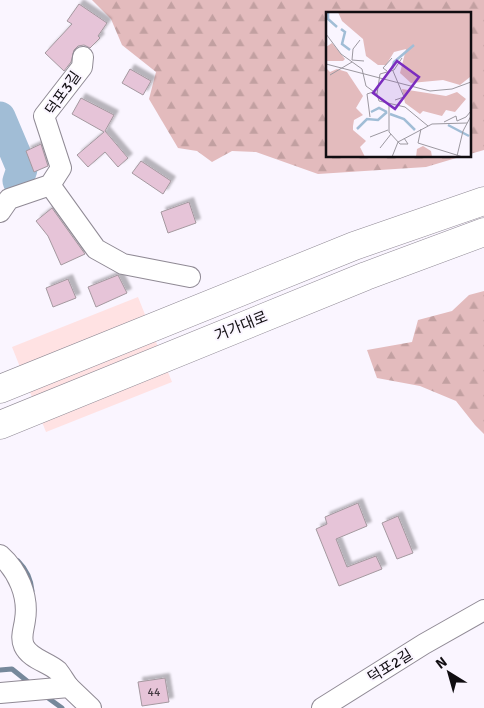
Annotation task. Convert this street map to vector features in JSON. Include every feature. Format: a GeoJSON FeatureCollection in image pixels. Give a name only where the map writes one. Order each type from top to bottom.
{"type":"FeatureCollection","features":[{"type":"Feature","properties":{"kind":"highway","name":"거가대로"},"geometry":{"type":"LineString","coordinates":[[0,389],[354,246],[484,201]]}},
{"type":"Feature","properties":{"kind":"highway","name":"거가대로"},"geometry":{"type":"LineString","coordinates":[[0,425],[366,276],[484,232]]}},
{"type":"Feature","properties":{"kind":"street","name":"덕포3길"},"geometry":{"type":"LineString","coordinates":[[50,184],[62,168],[44,116],[82,67],[83,57]]}},
{"type":"Feature","properties":{"kind":"street"},"geometry":{"type":"LineString","coordinates":[[0,212],[9,199],[50,184],[96,248],[123,264],[190,277]]}},
{"type":"Feature","properties":{"kind":"street"},"geometry":{"type":"LineString","coordinates":[[0,555],[9,563],[19,577],[26,605],[22,636],[24,647],[33,656],[57,670],[69,687],[91,708]]}},
{"type":"Feature","properties":{"kind":"street","name":"덕포2길"},"geometry":{"type":"LineString","coordinates":[[322,708],[349,701],[424,644],[484,610]]}},
{"type":"Feature","properties":{"kind":"street"},"geometry":{"type":"LineString","coordinates":[[0,693],[69,687]]}},
{"type":"Feature","properties":{"kind":"green space"},"geometry":{"type":"Polygon","coordinates":[[[92,0],[484,0],[484,150],[472,153],[472,12],[326,12],[326,158],[456,158],[426,167],[318,174],[256,152],[232,151],[212,162],[197,151],[178,148],[149,99],[156,72],[122,45],[111,19],[92,0]]]}},
{"type":"Feature","properties":{"kind":"green space"},"geometry":{"type":"Polygon","coordinates":[[[484,291],[484,434],[456,401],[420,386],[377,378],[367,350],[412,342],[418,320],[452,311],[469,295],[484,291]]]}},
{"type":"Feature","properties":{"kind":"shaded area"},"geometry":{"type":"Polygon","coordinates":[[[138,297],[172,382],[46,432],[12,347],[138,297]]]}},
{"type":"Feature","properties":{"kind":"building"},"geometry":{"type":"Polygon","coordinates":[[[79,4],[107,23],[98,36],[100,38],[90,48],[84,45],[78,46],[74,50],[71,62],[64,71],[45,53],[72,24],[67,21],[79,4]]]}},
{"type":"Feature","properties":{"kind":"building"},"geometry":{"type":"Polygon","coordinates":[[[130,69],[151,81],[143,95],[122,83],[130,69]]]}},
{"type":"Feature","properties":{"kind":"building"},"geometry":{"type":"Polygon","coordinates":[[[81,98],[114,115],[105,131],[128,158],[118,167],[105,152],[88,167],[77,155],[104,132],[72,114],[81,98]]]}},
{"type":"Feature","properties":{"kind":"building"},"geometry":{"type":"Polygon","coordinates":[[[41,144],[48,166],[34,172],[26,151],[41,144]]]}},
{"type":"Feature","properties":{"kind":"building"},"geometry":{"type":"Polygon","coordinates":[[[141,161],[171,181],[163,194],[132,173],[141,161]]]}},
{"type":"Feature","properties":{"kind":"building"},"geometry":{"type":"Polygon","coordinates":[[[189,202],[196,223],[168,233],[161,212],[189,202]]]}},
{"type":"Feature","properties":{"kind":"building"},"geometry":{"type":"Polygon","coordinates":[[[52,208],[85,254],[61,265],[48,236],[36,221],[52,208]]]}},
{"type":"Feature","properties":{"kind":"building"},"geometry":{"type":"Polygon","coordinates":[[[118,275],[127,293],[96,307],[88,287],[118,275]]]}},
{"type":"Feature","properties":{"kind":"building"},"geometry":{"type":"Polygon","coordinates":[[[68,279],[76,298],[53,307],[46,288],[68,279]]]}},
{"type":"Feature","properties":{"kind":"building"},"geometry":{"type":"Polygon","coordinates":[[[358,503],[367,526],[336,539],[347,567],[376,556],[382,569],[339,586],[316,529],[327,524],[325,517],[358,503]]]}},
{"type":"Feature","properties":{"kind":"building"},"geometry":{"type":"Polygon","coordinates":[[[398,516],[413,553],[397,559],[382,523],[398,516]]]}},
{"type":"Feature","properties":{"kind":"building"},"geometry":{"type":"Polygon","coordinates":[[[165,678],[169,702],[142,706],[138,682],[165,678]]]}},
{"type":"Feature","properties":{"kind":"waterway"},"geometry":{"type":"LineString","coordinates":[[0,117],[22,169],[18,181]]}},
{"type":"Feature","properties":{"kind":"waterway"},"geometry":{"type":"LineString","coordinates":[[18,561],[28,574],[32,591]]}},
{"type":"Feature","properties":{"kind":"waterway"},"geometry":{"type":"LineString","coordinates":[[0,670],[12,669],[32,685]]}},
{"type":"Feature","properties":{"kind":"waterway"},"geometry":{"type":"LineString","coordinates":[[44,695],[62,708]]}}]}
